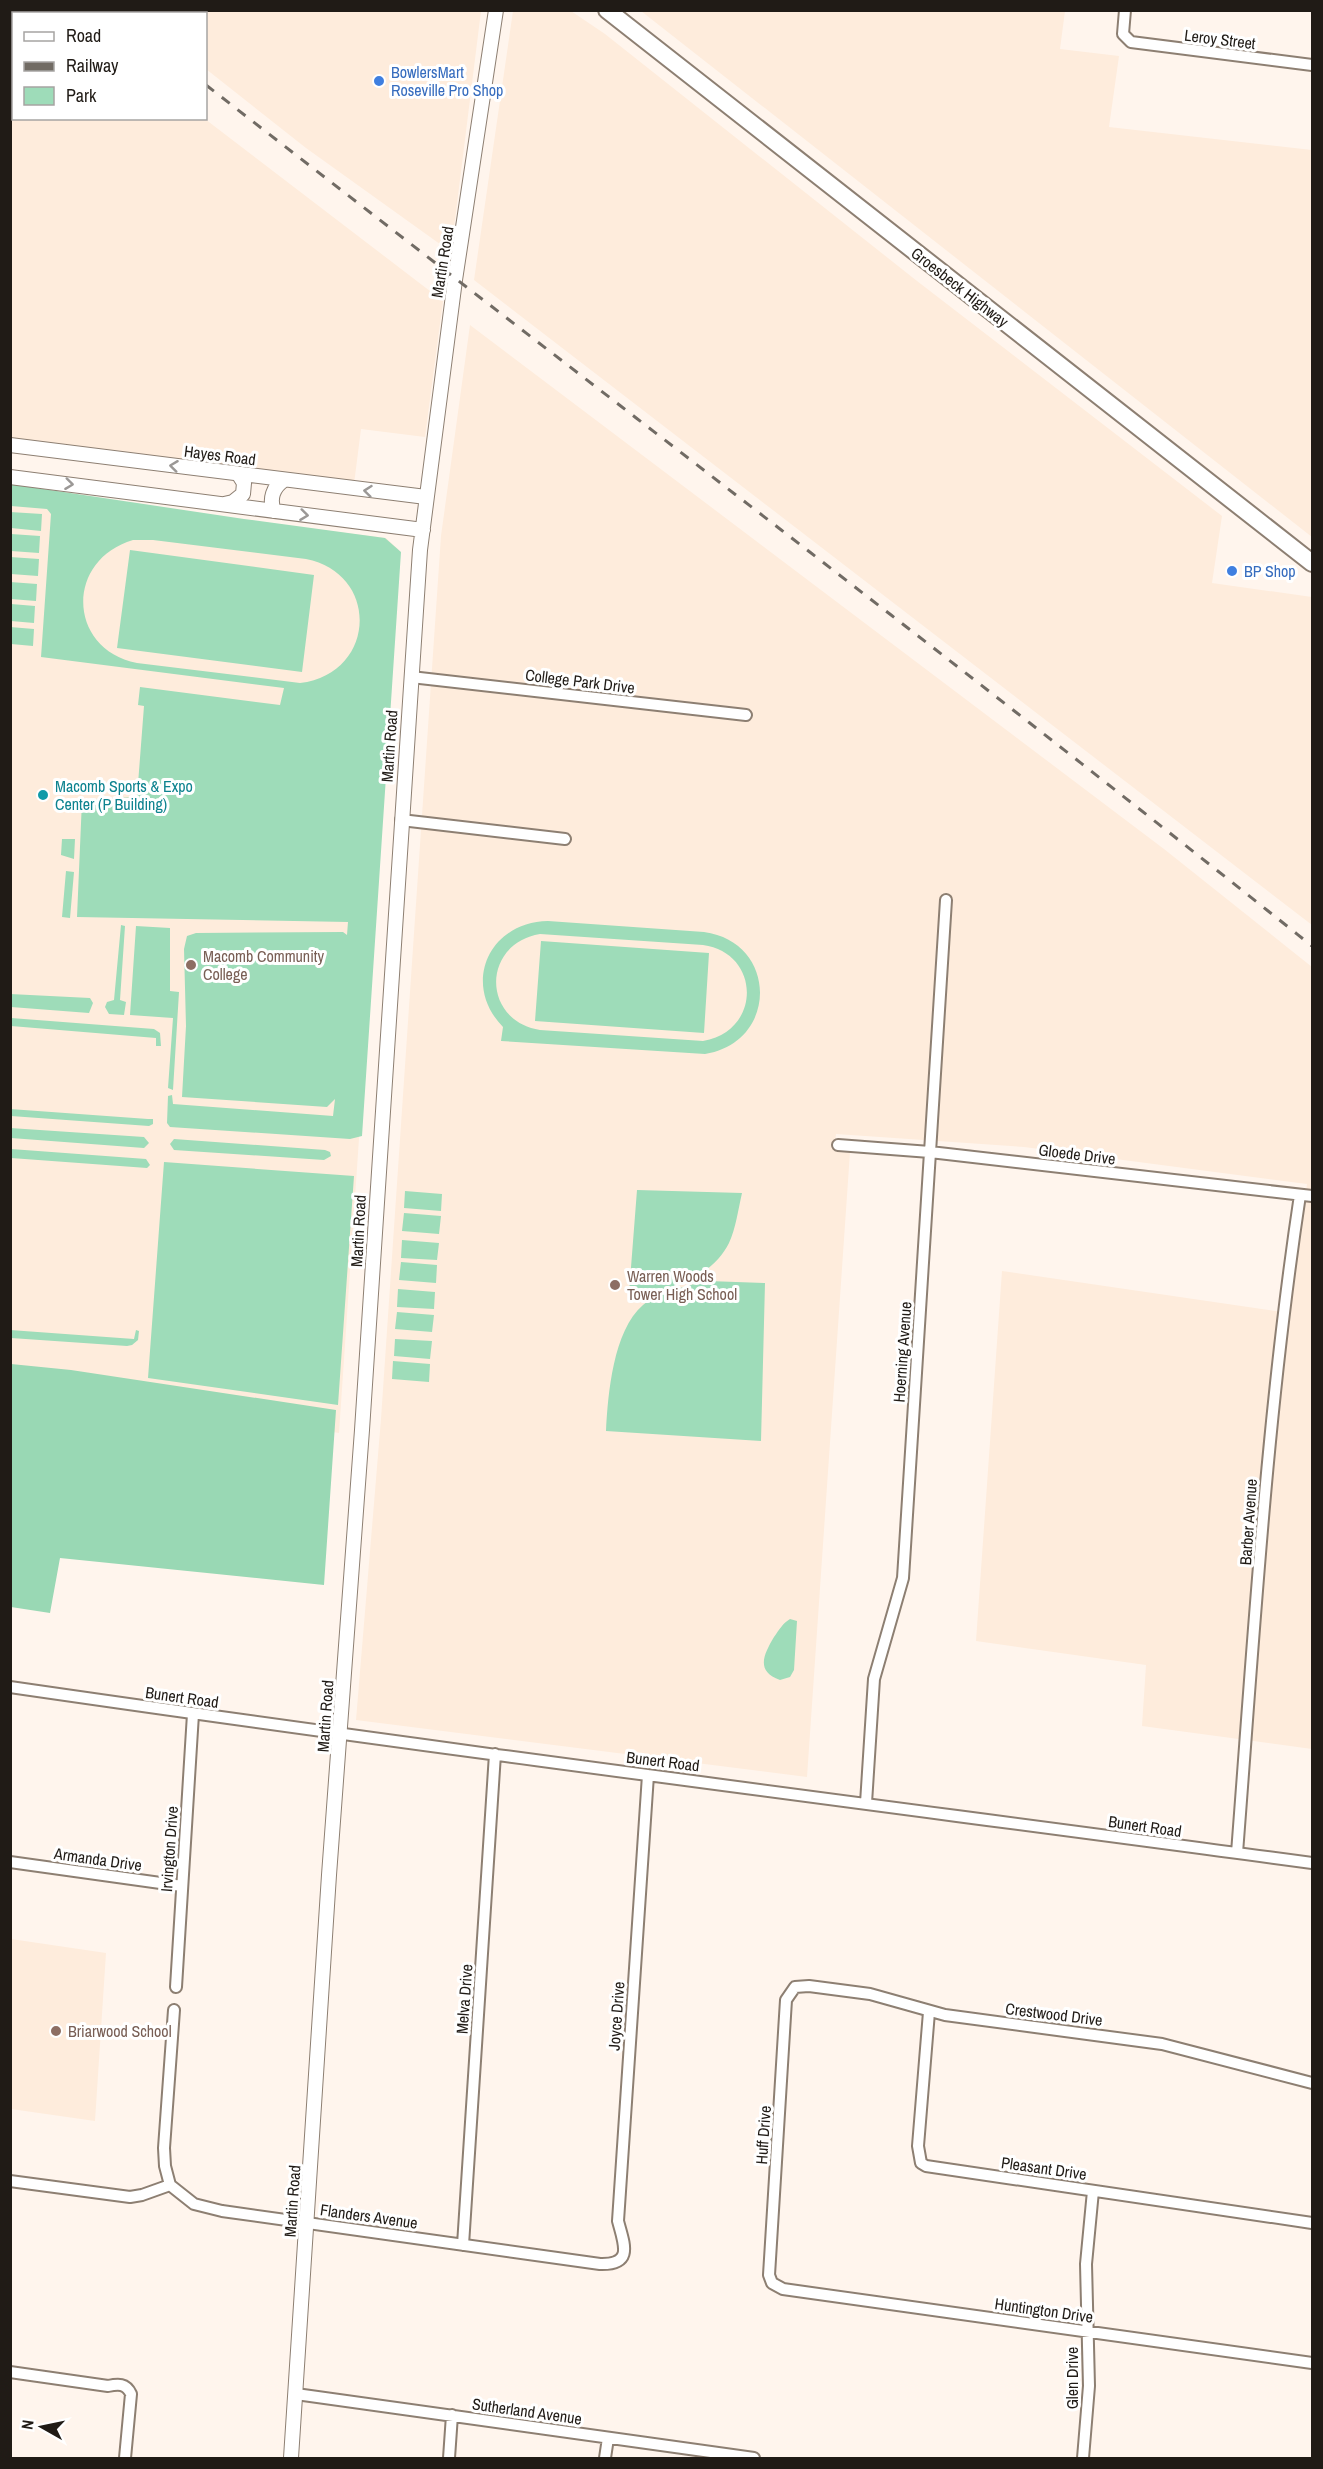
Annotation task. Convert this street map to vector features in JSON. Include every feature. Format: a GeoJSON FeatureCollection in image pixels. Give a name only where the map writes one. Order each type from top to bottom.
{"type":"FeatureCollection","features":[{"type":"Feature","properties":{"kind":"main road","name":"Groesbeck Highway"},"geometry":{"type":"LineString","coordinates":[[607,10],[1312,563]]}},
{"type":"Feature","properties":{"kind":"street","name":"Martin Road"},"geometry":{"type":"LineString","coordinates":[[291,2458],[401,820],[423,530],[455,280],[496,10]]}},
{"type":"Feature","properties":{"kind":"street","name":"Leroy Street"},"geometry":{"type":"LineString","coordinates":[[1125,10],[1123,29],[1125,38],[1134,43],[1312,66]]}},
{"type":"Feature","properties":{"kind":"street","name":"Hayes Road"},"geometry":{"type":"LineString","coordinates":[[10,445],[426,497]]}},
{"type":"Feature","properties":{"kind":"street"},"geometry":{"type":"LineString","coordinates":[[219,504],[233,502],[243,494],[244,483],[239,475]]}},
{"type":"Feature","properties":{"kind":"street"},"geometry":{"type":"LineString","coordinates":[[10,477],[423,530]]}},
{"type":"Feature","properties":{"kind":"street"},"geometry":{"type":"LineString","coordinates":[[274,511],[272,494],[277,485],[284,480]]}},
{"type":"Feature","properties":{"kind":"street","name":"College Park Drive"},"geometry":{"type":"LineString","coordinates":[[411,677],[746,715]]}},
{"type":"Feature","properties":{"kind":"street"},"geometry":{"type":"LineString","coordinates":[[401,820],[565,839]]}},
{"type":"Feature","properties":{"kind":"street","name":"Hoerning Avenue"},"geometry":{"type":"LineString","coordinates":[[866,1803],[874,1679],[903,1578],[946,900]]}},
{"type":"Feature","properties":{"kind":"street","name":"Gloede Drive"},"geometry":{"type":"LineString","coordinates":[[838,1145],[930,1152],[1312,1196]]}},
{"type":"Feature","properties":{"kind":"street","name":"Barber Avenue"},"geometry":{"type":"LineString","coordinates":[[1237,1853],[1269,1431],[1284,1298],[1299,1195]]}},
{"type":"Feature","properties":{"kind":"street","name":"Bunert Road"},"geometry":{"type":"LineString","coordinates":[[10,1687],[340,1735],[1312,1863]]}},
{"type":"Feature","properties":{"kind":"street","name":"Irvington Drive"},"geometry":{"type":"LineString","coordinates":[[176,1987],[193,1714]]}},
{"type":"Feature","properties":{"kind":"street","name":"Melva Drive"},"geometry":{"type":"LineString","coordinates":[[463,2245],[495,1754]]}},
{"type":"Feature","properties":{"kind":"street","name":"Joyce Drive"},"geometry":{"type":"LineString","coordinates":[[622,2257],[626,2244],[618,2221],[648,1775]]}},
{"type":"Feature","properties":{"kind":"street","name":"Armanda Drive"},"geometry":{"type":"LineString","coordinates":[[10,1862],[182,1886]]}},
{"type":"Feature","properties":{"kind":"street","name":"Crestwood Drive"},"geometry":{"type":"LineString","coordinates":[[790,1990],[808,1986],[870,1994],[929,2012],[1162,2044],[1312,2083]]}},
{"type":"Feature","properties":{"kind":"street","name":"Huff Drive"},"geometry":{"type":"LineString","coordinates":[[772,2283],[770,2263],[786,2000],[790,1990]]}},
{"type":"Feature","properties":{"kind":"street"},"geometry":{"type":"LineString","coordinates":[[10,2181],[130,2197],[171,2185],[165,2166],[164,2148],[174,2010]]}},
{"type":"Feature","properties":{"kind":"street","name":"Pleasant Drive"},"geometry":{"type":"LineString","coordinates":[[929,2012],[918,2146],[921,2163],[931,2167],[1312,2223]]}},
{"type":"Feature","properties":{"kind":"street","name":"Flanders Avenue"},"geometry":{"type":"LineString","coordinates":[[171,2185],[187,2200],[203,2208],[600,2264],[611,2265],[622,2257]]}},
{"type":"Feature","properties":{"kind":"street","name":"Glen Drive"},"geometry":{"type":"LineString","coordinates":[[1083,2458],[1089,2386],[1086,2264],[1093,2191]]}},
{"type":"Feature","properties":{"kind":"street","name":"Huntington Drive"},"geometry":{"type":"LineString","coordinates":[[772,2283],[783,2289],[1312,2363]]}},
{"type":"Feature","properties":{"kind":"street"},"geometry":{"type":"LineString","coordinates":[[10,2372],[108,2386],[124,2385],[129,2388],[131,2394],[125,2458]]}},
{"type":"Feature","properties":{"kind":"street","name":"Sutherland Avenue"},"geometry":{"type":"LineString","coordinates":[[296,2394],[740,2458],[754,2458]]}},
{"type":"Feature","properties":{"kind":"street"},"geometry":{"type":"LineString","coordinates":[[449,2458],[452,2415]]}},
{"type":"Feature","properties":{"kind":"street"},"geometry":{"type":"LineString","coordinates":[[605,2458],[608,2439]]}},
{"type":"Feature","properties":{"kind":"shaded area"},"geometry":{"type":"Polygon","coordinates":[[[11,11],[68,12],[12,12],[12,120],[206,120],[443,301],[425,437],[361,429],[354,484],[11,439],[11,11]]]}},
{"type":"Feature","properties":{"kind":"shaded area"},"geometry":{"type":"Polygon","coordinates":[[[481,11],[451,252],[306,148],[207,70],[207,12],[132,12],[481,11]]]}},
{"type":"Feature","properties":{"kind":"shaded area"},"geometry":{"type":"Polygon","coordinates":[[[513,11],[571,11],[605,34],[917,281],[1222,516],[1212,583],[1312,597],[1312,925],[474,280],[513,11]]]}},
{"type":"Feature","properties":{"kind":"shaded area"},"geometry":{"type":"Polygon","coordinates":[[[641,11],[1065,11],[1060,49],[1119,56],[1109,127],[1312,150],[1312,537],[641,11]]]}},
{"type":"Feature","properties":{"kind":"shaded area"},"geometry":{"type":"Polygon","coordinates":[[[470,325],[1164,849],[1312,967],[1312,1749],[1142,1726],[1146,1665],[976,1641],[1002,1271],[1289,1313],[1307,1184],[1024,1147],[836,1134],[834,1150],[850,1152],[807,1777],[356,1720],[381,1419],[441,536],[470,325]]]}},
{"type":"Feature","properties":{"kind":"shaded area","name":"Macomb Community College"},"geometry":{"type":"Polygon","coordinates":[[[10,490],[386,538],[399,550],[339,1433],[11,1379],[10,490]]]}},
{"type":"Feature","properties":{"kind":"shaded area","name":"Briarwood School"},"geometry":{"type":"Polygon","coordinates":[[[11,1939],[106,1953],[95,2121],[11,2109],[11,1939]]]}},
{"type":"Feature","properties":{"kind":"green space"},"geometry":{"type":"Polygon","coordinates":[[[10,484],[385,538],[401,552],[362,1136],[350,1139],[170,1127],[167,1123],[168,1096],[172,1095],[173,1104],[333,1116],[335,1099],[327,1107],[182,1097],[186,1026],[184,949],[187,936],[196,933],[343,932],[347,935],[348,922],[77,917],[82,800],[137,797],[144,706],[138,705],[140,687],[280,705],[284,688],[41,657],[51,514],[47,509],[11,506],[10,484]],[[133,540],[111,550],[95,566],[86,584],[83,604],[87,623],[97,641],[114,655],[137,663],[300,683],[325,676],[344,662],[355,644],[360,623],[357,602],[347,583],[330,568],[306,559],[153,540],[133,540]]]}},
{"type":"Feature","properties":{"kind":"green space"},"geometry":{"type":"Polygon","coordinates":[[[10,512],[42,514],[41,531],[11,528],[10,512]]]}},
{"type":"Feature","properties":{"kind":"green space"},"geometry":{"type":"Polygon","coordinates":[[[11,534],[40,536],[39,553],[11,551],[11,534]]]}},
{"type":"Feature","properties":{"kind":"green space"},"geometry":{"type":"Polygon","coordinates":[[[130,550],[314,575],[302,672],[117,648],[130,550]]]}},
{"type":"Feature","properties":{"kind":"green space"},"geometry":{"type":"Polygon","coordinates":[[[10,557],[39,559],[38,576],[11,574],[10,557]]]}},
{"type":"Feature","properties":{"kind":"green space"},"geometry":{"type":"Polygon","coordinates":[[[10,582],[37,584],[36,601],[11,599],[10,582]]]}},
{"type":"Feature","properties":{"kind":"green space"},"geometry":{"type":"Polygon","coordinates":[[[11,604],[35,606],[34,623],[11,621],[11,604]]]}},
{"type":"Feature","properties":{"kind":"green space"},"geometry":{"type":"Polygon","coordinates":[[[10,627],[34,629],[33,646],[11,644],[10,627]]]}},
{"type":"Feature","properties":{"kind":"green space"},"geometry":{"type":"Polygon","coordinates":[[[62,839],[75,839],[74,859],[61,855],[62,839]]]}},
{"type":"Feature","properties":{"kind":"green space"},"geometry":{"type":"Polygon","coordinates":[[[66,871],[74,872],[70,918],[62,917],[66,871]]]}},
{"type":"Feature","properties":{"kind":"green space"},"geometry":{"type":"Polygon","coordinates":[[[548,921],[704,932],[728,940],[746,954],[756,972],[760,992],[757,1013],[746,1031],[729,1046],[705,1054],[501,1041],[503,1027],[490,1010],[484,992],[483,975],[488,958],[497,944],[510,932],[527,924],[548,921]],[[540,934],[521,941],[507,952],[499,966],[496,982],[499,998],[507,1013],[521,1024],[540,1030],[703,1041],[722,1034],[736,1023],[744,1008],[747,992],[744,976],[736,962],[722,951],[703,945],[540,934]]]}},
{"type":"Feature","properties":{"kind":"green space"},"geometry":{"type":"Polygon","coordinates":[[[121,925],[125,926],[120,1000],[126,1002],[124,1015],[109,1014],[105,1007],[107,1002],[114,1000],[121,925]]]}},
{"type":"Feature","properties":{"kind":"green space"},"geometry":{"type":"Polygon","coordinates":[[[136,926],[170,928],[170,991],[179,992],[173,1090],[168,1088],[173,1018],[130,1015],[136,926]]]}},
{"type":"Feature","properties":{"kind":"green space"},"geometry":{"type":"Polygon","coordinates":[[[541,941],[709,953],[704,1033],[535,1021],[541,941]]]}},
{"type":"Feature","properties":{"kind":"green space"},"geometry":{"type":"Polygon","coordinates":[[[10,994],[90,998],[93,1003],[89,1013],[11,1007],[10,994]]]}},
{"type":"Feature","properties":{"kind":"green space"},"geometry":{"type":"Polygon","coordinates":[[[11,1018],[154,1029],[160,1033],[161,1046],[156,1046],[156,1038],[11,1026],[11,1018]]]}},
{"type":"Feature","properties":{"kind":"green space"},"geometry":{"type":"Polygon","coordinates":[[[10,1109],[153,1119],[153,1124],[149,1126],[11,1116],[10,1109]]]}},
{"type":"Feature","properties":{"kind":"green space"},"geometry":{"type":"Polygon","coordinates":[[[10,1128],[144,1137],[149,1143],[144,1148],[11,1138],[10,1128]]]}},
{"type":"Feature","properties":{"kind":"green space"},"geometry":{"type":"Polygon","coordinates":[[[174,1139],[325,1150],[330,1152],[331,1156],[324,1160],[174,1150],[170,1144],[174,1139]]]}},
{"type":"Feature","properties":{"kind":"green space"},"geometry":{"type":"Polygon","coordinates":[[[11,1149],[146,1159],[150,1165],[147,1168],[11,1158],[11,1149]]]}},
{"type":"Feature","properties":{"kind":"green space"},"geometry":{"type":"Polygon","coordinates":[[[164,1162],[354,1176],[338,1405],[148,1378],[164,1162]]]}},
{"type":"Feature","properties":{"kind":"green space"},"geometry":{"type":"Polygon","coordinates":[[[637,1190],[742,1193],[729,1243],[721,1255],[700,1275],[686,1282],[658,1291],[629,1293],[637,1190]]]}},
{"type":"Feature","properties":{"kind":"green space"},"geometry":{"type":"Polygon","coordinates":[[[405,1191],[442,1194],[441,1211],[404,1208],[405,1191]]]}},
{"type":"Feature","properties":{"kind":"green space"},"geometry":{"type":"Polygon","coordinates":[[[404,1213],[441,1216],[439,1234],[402,1231],[404,1213]]]}},
{"type":"Feature","properties":{"kind":"green space"},"geometry":{"type":"Polygon","coordinates":[[[402,1240],[439,1243],[437,1260],[401,1258],[402,1240]]]}},
{"type":"Feature","properties":{"kind":"green space"},"geometry":{"type":"Polygon","coordinates":[[[401,1262],[437,1265],[436,1283],[399,1280],[401,1262]]]}},
{"type":"Feature","properties":{"kind":"green space"},"geometry":{"type":"Polygon","coordinates":[[[708,1281],[765,1283],[761,1441],[606,1431],[608,1399],[614,1364],[625,1330],[633,1316],[643,1305],[656,1297],[708,1281]]]}},
{"type":"Feature","properties":{"kind":"green space"},"geometry":{"type":"Polygon","coordinates":[[[398,1289],[435,1292],[434,1309],[397,1307],[398,1289]]]}},
{"type":"Feature","properties":{"kind":"green space"},"geometry":{"type":"Polygon","coordinates":[[[397,1312],[434,1315],[432,1332],[395,1329],[397,1312]]]}},
{"type":"Feature","properties":{"kind":"green space"},"geometry":{"type":"Polygon","coordinates":[[[10,1330],[134,1339],[136,1330],[139,1331],[138,1340],[127,1346],[11,1338],[10,1330]]]}},
{"type":"Feature","properties":{"kind":"green space"},"geometry":{"type":"Polygon","coordinates":[[[395,1339],[432,1341],[430,1359],[394,1356],[395,1339]]]}},
{"type":"Feature","properties":{"kind":"green space"},"geometry":{"type":"Polygon","coordinates":[[[393,1361],[430,1364],[429,1382],[392,1379],[393,1361]]]}},
{"type":"Feature","properties":{"kind":"green space"},"geometry":{"type":"Polygon","coordinates":[[[11,1364],[71,1370],[336,1410],[324,1585],[60,1558],[50,1613],[11,1607],[11,1364]]]}},
{"type":"Feature","properties":{"kind":"green space"},"geometry":{"type":"Polygon","coordinates":[[[790,1619],[797,1621],[794,1670],[790,1677],[780,1680],[767,1672],[764,1662],[774,1637],[790,1619]]]}},
{"type":"Feature","properties":{"kind":"railway"},"geometry":{"type":"LineString","coordinates":[[207,86],[899,621],[1312,946]]}},
{"type":"Feature","properties":{"kind":"place","name":"BowlersMart Roseville Pro Shop"},"geometry":{"type":"Point","coordinates":[379,81]}},
{"type":"Feature","properties":{"kind":"place","name":"BP Shop"},"geometry":{"type":"Point","coordinates":[1232,571]}},
{"type":"Feature","properties":{"kind":"place","name":"Macomb Sports & Expo Center (P Building)"},"geometry":{"type":"Point","coordinates":[43,795]}},
{"type":"Feature","properties":{"kind":"place","name":"Macomb Community College"},"geometry":{"type":"Point","coordinates":[191,965]}},
{"type":"Feature","properties":{"kind":"place","name":"Warren Woods Tower High School"},"geometry":{"type":"Point","coordinates":[615,1285]}},
{"type":"Feature","properties":{"kind":"place","name":"Briarwood School"},"geometry":{"type":"Point","coordinates":[56,2031]}}]}
